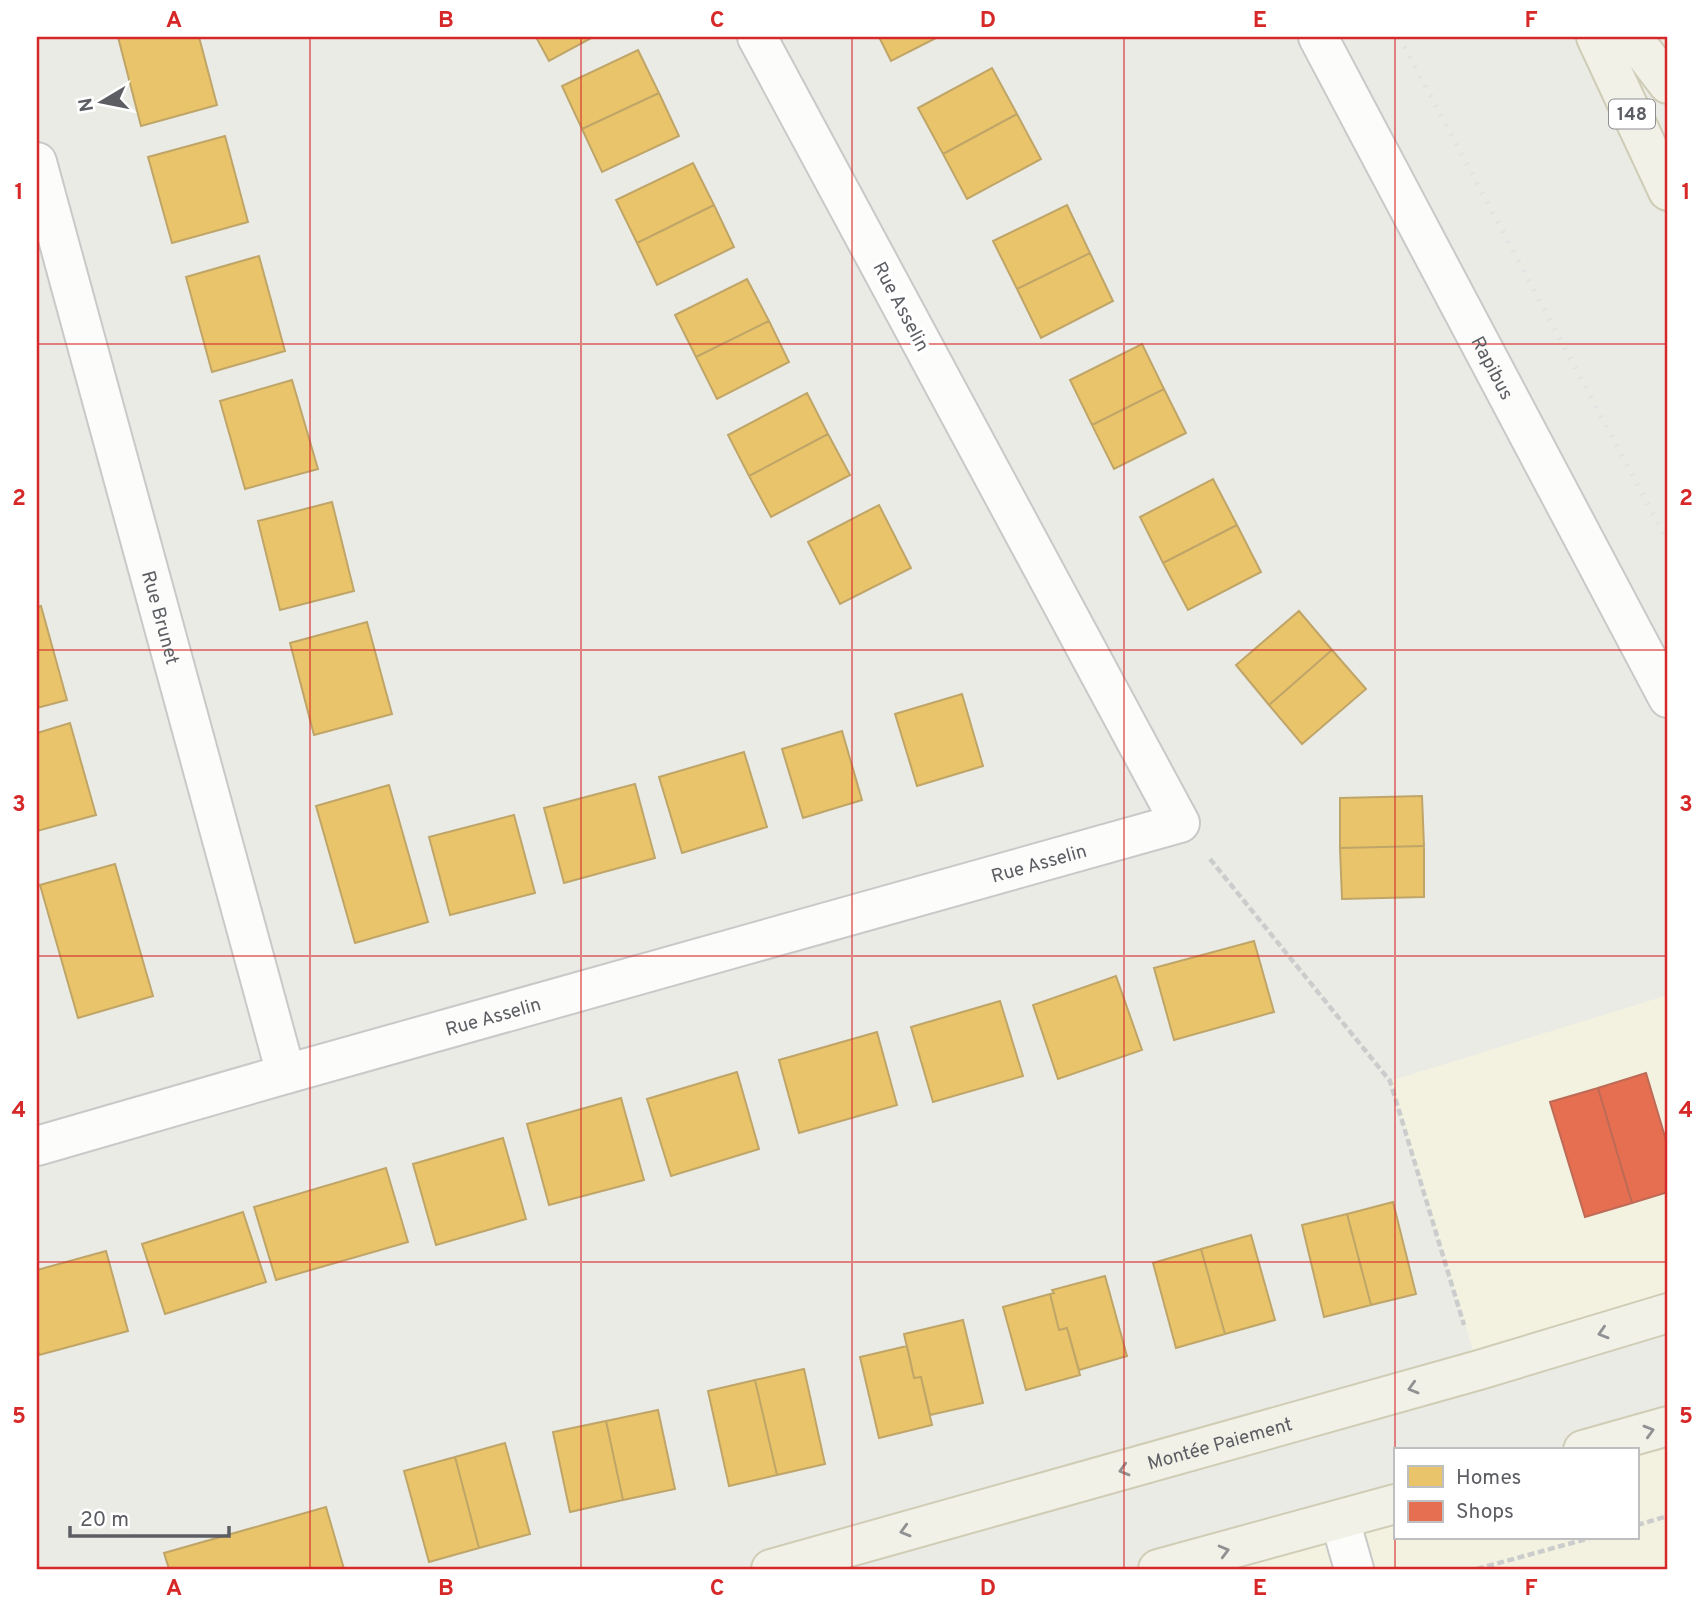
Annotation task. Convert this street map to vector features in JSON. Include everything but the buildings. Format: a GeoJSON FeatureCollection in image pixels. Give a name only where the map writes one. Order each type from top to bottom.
{"type":"FeatureCollection","features":[{"type":"Feature","properties":{"kind":"main road","name":"148"},"geometry":{"type":"LineString","coordinates":[[1596,37],[1668,191]]}},
{"type":"Feature","properties":{"kind":"main road","name":"148"},"geometry":{"type":"LineString","coordinates":[[1632,37],[1668,84]]}},
{"type":"Feature","properties":{"kind":"main road","name":"Montée Paiement"},"geometry":{"type":"LineString","coordinates":[[771,1569],[1479,1370],[1668,1313]]}},
{"type":"Feature","properties":{"kind":"main road"},"geometry":{"type":"LineString","coordinates":[[1590,1448],[1668,1426]]}},
{"type":"Feature","properties":{"kind":"main road"},"geometry":{"type":"LineString","coordinates":[[1158,1569],[1394,1504]]}},
{"type":"Feature","properties":{"kind":"street","name":"Rue Asselin"},"geometry":{"type":"LineString","coordinates":[[37,1146],[1180,823],[757,37]]}},
{"type":"Feature","properties":{"kind":"street","name":"Rapibus"},"geometry":{"type":"LineString","coordinates":[[1318,37],[1668,698]]}},
{"type":"Feature","properties":{"kind":"street","name":"Rue Brunet"},"geometry":{"type":"LineString","coordinates":[[37,162],[286,1074]]}},
{"type":"Feature","properties":{"kind":"street"},"geometry":{"type":"LineString","coordinates":[[1340,1520],[1354,1569]]}},
{"type":"Feature","properties":{"kind":"path"},"geometry":{"type":"LineString","coordinates":[[1180,823],[1390,1081],[1479,1370]]}},
{"type":"Feature","properties":{"kind":"path"},"geometry":{"type":"LineString","coordinates":[[1638,1525],[1668,1516]]}},
{"type":"Feature","properties":{"kind":"path"},"geometry":{"type":"LineString","coordinates":[[1477,1569],[1583,1540]]}},
{"type":"Feature","properties":{"kind":"shaded area"},"geometry":{"type":"Polygon","coordinates":[[[1668,995],[1668,1313],[1479,1370],[1390,1081],[1668,995]]]}},
{"type":"Feature","properties":{"kind":"shaded area"},"geometry":{"type":"Polygon","coordinates":[[[1668,1426],[1668,1569],[1158,1569],[1394,1504],[1394,1540],[1638,1540],[1638,1449],[1668,1426]]]}},
{"type":"Feature","properties":{"kind":"railway"},"geometry":{"type":"LineString","coordinates":[[1399,37],[1668,542]]}}]}
